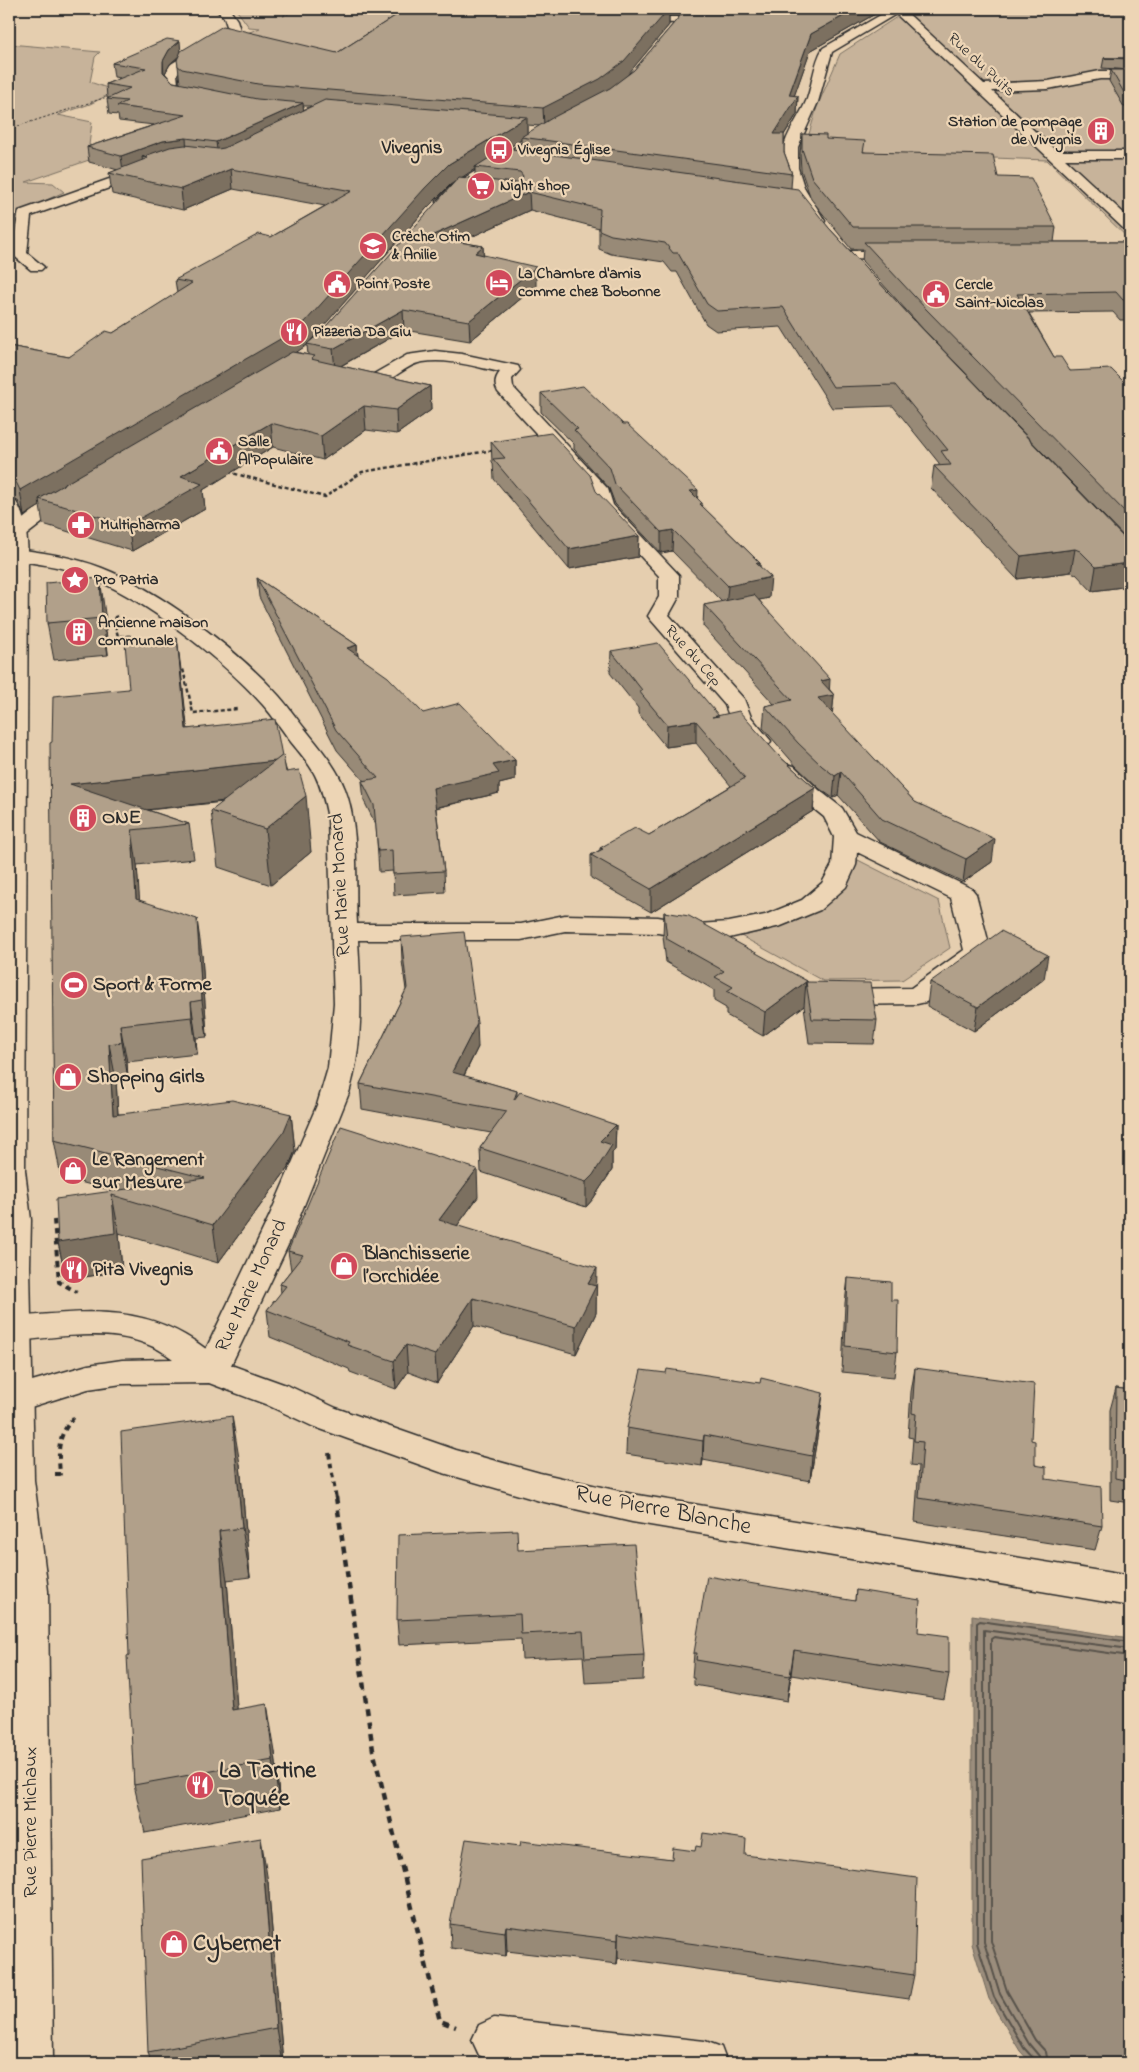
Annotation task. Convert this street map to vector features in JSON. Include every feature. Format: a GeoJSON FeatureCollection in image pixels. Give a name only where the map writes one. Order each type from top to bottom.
{"type":"FeatureCollection","features":[{"type":"Feature","properties":{"kind":"street"},"geometry":{"type":"LineString","coordinates":[[670,34],[691,9]]}},
{"type":"Feature","properties":{"kind":"street"},"geometry":{"type":"LineString","coordinates":[[864,273],[795,200],[791,146],[810,107],[827,50],[897,9]]}},
{"type":"Feature","properties":{"kind":"street","name":"Rue du Puits"},"geometry":{"type":"LineString","coordinates":[[897,9],[1130,228]]}},
{"type":"Feature","properties":{"kind":"street"},"geometry":{"type":"LineString","coordinates":[[216,100],[179,91],[172,86],[170,78],[172,71],[178,64],[234,30],[232,21],[224,11]]}},
{"type":"Feature","properties":{"kind":"street"},"geometry":{"type":"LineString","coordinates":[[616,21],[682,20]]}},
{"type":"Feature","properties":{"kind":"street"},"geometry":{"type":"LineString","coordinates":[[982,88],[1048,85],[1100,75],[1130,75]]}},
{"type":"Feature","properties":{"kind":"street"},"geometry":{"type":"LineString","coordinates":[[432,213],[456,189],[563,123]]}},
{"type":"Feature","properties":{"kind":"street"},"geometry":{"type":"LineString","coordinates":[[524,130],[546,132]]}},
{"type":"Feature","properties":{"kind":"street"},"geometry":{"type":"LineString","coordinates":[[1053,155],[1130,155]]}},
{"type":"Feature","properties":{"kind":"street"},"geometry":{"type":"LineString","coordinates":[[502,159],[528,162]]}},
{"type":"Feature","properties":{"kind":"street"},"geometry":{"type":"LineString","coordinates":[[36,267],[20,255],[19,248],[24,214],[161,164]]}},
{"type":"Feature","properties":{"kind":"street"},"geometry":{"type":"LineString","coordinates":[[487,169],[514,172]]}},
{"type":"Feature","properties":{"kind":"street"},"geometry":{"type":"LineString","coordinates":[[456,189],[476,191]]}},
{"type":"Feature","properties":{"kind":"street"},"geometry":{"type":"LineString","coordinates":[[847,255],[919,255]]}},
{"type":"Feature","properties":{"kind":"street","name":"Rue du Cep"},"geometry":{"type":"LineString","coordinates":[[330,375],[360,381],[380,379],[413,359],[436,356],[512,370],[504,378],[504,388],[601,493],[604,506],[668,575],[669,596],[658,616],[736,704],[740,719],[787,772],[811,795],[834,813],[846,837]]}},
{"type":"Feature","properties":{"kind":"street"},"geometry":{"type":"LineString","coordinates":[[13,545],[40,515],[91,486]]}},
{"type":"Feature","properties":{"kind":"street","name":"Rue Pierre Michaux"},"geometry":{"type":"LineString","coordinates":[[9,506],[13,545],[10,1170],[16,1220],[12,1266],[18,1398],[17,1480],[30,1591],[31,2063]]}},
{"type":"Feature","properties":{"kind":"street","name":"Rue Marie Monard"},"geometry":{"type":"LineString","coordinates":[[13,545],[88,568],[142,594],[160,606],[232,663],[263,692],[314,755],[328,777],[336,800],[340,826],[344,932],[346,1041],[341,1070],[331,1103],[284,1220],[243,1311],[211,1370]]}},
{"type":"Feature","properties":{"kind":"street"},"geometry":{"type":"LineString","coordinates":[[344,932],[521,932],[565,923],[658,925],[697,932],[729,930],[772,921],[811,904],[833,887],[844,865],[846,837],[962,894],[978,952],[917,996],[812,997]]}},
{"type":"Feature","properties":{"kind":"street"},"geometry":{"type":"LineString","coordinates":[[697,932],[738,955]]}},
{"type":"Feature","properties":{"kind":"street","name":"Rue Pierre Blanche"},"geometry":{"type":"LineString","coordinates":[[16,1329],[81,1322],[108,1323],[131,1327],[175,1343],[211,1370],[277,1395],[324,1417],[452,1462],[540,1487],[632,1508],[1130,1591]]}},
{"type":"Feature","properties":{"kind":"street","name":"Rue Pierre Blanche"},"geometry":{"type":"LineString","coordinates":[[18,1398],[88,1377],[122,1372],[211,1370]]}},
{"type":"Feature","properties":{"kind":"street"},"geometry":{"type":"LineString","coordinates":[[494,2040],[705,2063]]}},
{"type":"Feature","properties":{"kind":"path"},"geometry":{"type":"LineString","coordinates":[[283,16],[294,9]]}},
{"type":"Feature","properties":{"kind":"path"},"geometry":{"type":"LineString","coordinates":[[9,129],[123,91],[172,86]]}},
{"type":"Feature","properties":{"kind":"path"},"geometry":{"type":"LineString","coordinates":[[223,471],[325,497],[362,472],[552,441]]}},
{"type":"Feature","properties":{"kind":"path"},"geometry":{"type":"LineString","coordinates":[[144,649],[130,636],[118,636],[113,618],[132,610],[160,606]]}},
{"type":"Feature","properties":{"kind":"path"},"geometry":{"type":"LineString","coordinates":[[174,669],[183,669],[193,713],[253,708],[259,712],[277,708]]}},
{"type":"Feature","properties":{"kind":"path"},"geometry":{"type":"LineString","coordinates":[[60,1474],[58,1445],[64,1428],[78,1414]]}},
{"type":"Feature","properties":{"kind":"path"},"geometry":{"type":"LineString","coordinates":[[324,1417],[373,1750],[440,2021],[494,2040]]}},
{"type":"Feature","properties":{"kind":"shaded area"},"geometry":{"type":"Polygon","coordinates":[[[232,9],[416,9],[339,58],[234,38],[260,28],[249,27],[238,12],[232,9]]]}},
{"type":"Feature","properties":{"kind":"shaded area"},"geometry":{"type":"Polygon","coordinates":[[[909,9],[1130,9],[1130,240],[1047,160],[804,151],[817,107],[840,54],[909,9]]]}},
{"type":"Feature","properties":{"kind":"shaded area"},"geometry":{"type":"Polygon","coordinates":[[[9,44],[100,52],[95,57],[90,82],[116,91],[90,104],[58,115],[92,122],[89,145],[108,149],[109,153],[26,182],[53,183],[64,192],[9,217],[9,44]]]}},
{"type":"Feature","properties":{"kind":"shaded area"},"geometry":{"type":"Polygon","coordinates":[[[858,860],[939,901],[950,948],[902,980],[823,981],[741,936],[783,926],[810,915],[843,888],[858,860]]]}},
{"type":"Feature","properties":{"kind":"water"},"geometry":{"type":"Polygon","coordinates":[[[972,1615],[1130,1638],[1130,2063],[1031,2063],[1020,2051],[989,1999],[972,1944],[972,1615]]]}},
{"type":"Feature","properties":{"kind":"building"},"geometry":{"type":"Polygon","coordinates":[[[406,9],[496,9],[530,13],[669,9],[624,61],[600,79],[543,108],[258,84],[182,69],[178,66],[177,60],[181,51],[223,26],[337,53],[406,9]]]}},
{"type":"Feature","properties":{"kind":"building"},"geometry":{"type":"Polygon","coordinates":[[[686,9],[856,9],[811,34],[789,95],[798,96],[774,134],[784,134],[784,152],[792,174],[521,137],[552,118],[610,88],[634,70],[686,9]]]}},
{"type":"Feature","properties":{"kind":"building"},"geometry":{"type":"Polygon","coordinates":[[[167,39],[180,41],[169,50],[163,61],[163,72],[173,82],[257,99],[303,103],[216,142],[186,138],[163,141],[121,156],[87,147],[186,115],[117,106],[127,101],[107,99],[130,88],[106,84],[146,68],[112,63],[167,39]]]}},
{"type":"Feature","properties":{"kind":"building"},"geometry":{"type":"Polygon","coordinates":[[[1111,70],[1130,70],[1130,96],[1126,96],[1111,70]]]}},
{"type":"Feature","properties":{"kind":"building"},"geometry":{"type":"Polygon","coordinates":[[[325,100],[527,117],[449,164],[425,188],[305,322],[282,338],[20,490],[13,476],[9,475],[9,346],[69,357],[106,331],[113,333],[192,283],[175,280],[259,234],[271,237],[352,191],[231,169],[181,189],[109,173],[148,158],[142,157],[170,147],[185,145],[224,148],[325,100]]]}},
{"type":"Feature","properties":{"kind":"building"},"geometry":{"type":"Polygon","coordinates":[[[802,134],[826,135],[826,139],[865,141],[863,152],[993,155],[998,177],[1031,178],[1056,227],[853,227],[812,178],[802,149],[802,134]]]}},
{"type":"Feature","properties":{"kind":"building"},"geometry":{"type":"Polygon","coordinates":[[[505,148],[798,189],[829,228],[911,317],[1126,540],[1130,541],[1130,563],[1096,567],[1080,551],[1075,549],[1021,556],[934,466],[951,465],[941,451],[948,450],[895,385],[833,387],[783,307],[717,311],[707,304],[678,253],[673,253],[665,243],[611,235],[599,230],[600,209],[529,192],[429,237],[483,246],[475,253],[536,267],[469,321],[403,310],[333,349],[307,344],[320,333],[459,177],[515,183],[521,181],[523,176],[520,172],[475,167],[505,148]]]}},
{"type":"Feature","properties":{"kind":"building"},"geometry":{"type":"Polygon","coordinates":[[[864,242],[1130,242],[1130,300],[1123,300],[1116,292],[1017,294],[1054,357],[1061,357],[1070,371],[1111,369],[1130,388],[1130,517],[926,309],[864,242]]]}},
{"type":"Feature","properties":{"kind":"building"},"geometry":{"type":"Polygon","coordinates":[[[292,352],[315,356],[311,359],[430,386],[396,410],[364,406],[321,436],[271,423],[181,476],[202,484],[128,525],[39,499],[292,352]]]}},
{"type":"Feature","properties":{"kind":"building"},"geometry":{"type":"Polygon","coordinates":[[[583,386],[698,490],[690,491],[702,503],[700,504],[760,563],[756,563],[771,577],[728,586],[673,530],[661,532],[615,484],[610,468],[574,430],[578,429],[541,393],[583,386]]]}},
{"type":"Feature","properties":{"kind":"building"},"geometry":{"type":"Polygon","coordinates":[[[551,433],[590,475],[596,491],[639,536],[569,549],[493,459],[505,458],[491,442],[551,433]]]}},
{"type":"Feature","properties":{"kind":"building"},"geometry":{"type":"Polygon","coordinates":[[[100,578],[102,618],[47,623],[46,583],[100,578]]]}},
{"type":"Feature","properties":{"kind":"building"},"geometry":{"type":"Polygon","coordinates":[[[257,578],[357,645],[347,648],[388,677],[423,713],[460,703],[515,760],[493,765],[499,773],[433,788],[444,871],[393,874],[392,850],[378,851],[374,805],[362,781],[378,778],[336,730],[257,578]]]}},
{"type":"Feature","properties":{"kind":"building"},"geometry":{"type":"Polygon","coordinates":[[[754,595],[830,679],[821,681],[834,695],[818,698],[915,802],[995,839],[966,859],[882,819],[841,772],[835,776],[798,743],[765,706],[792,700],[704,605],[754,595]]]}},
{"type":"Feature","properties":{"kind":"building"},"geometry":{"type":"Polygon","coordinates":[[[177,638],[186,729],[275,719],[282,756],[276,761],[70,784],[189,824],[132,830],[136,899],[197,919],[202,1000],[191,1002],[192,1017],[120,1025],[122,1042],[109,1044],[113,1115],[232,1100],[291,1114],[284,1131],[213,1225],[112,1195],[115,1233],[58,1242],[56,1199],[205,1178],[54,1140],[50,743],[52,742],[53,696],[129,689],[125,643],[177,638]]]}},
{"type":"Feature","properties":{"kind":"building"},"geometry":{"type":"Polygon","coordinates":[[[658,643],[719,716],[739,711],[779,756],[815,788],[651,889],[591,855],[635,828],[649,835],[745,778],[696,721],[667,725],[639,691],[642,690],[611,651],[658,643]]]}},
{"type":"Feature","properties":{"kind":"building"},"geometry":{"type":"Polygon","coordinates":[[[283,755],[286,772],[299,770],[306,796],[265,829],[211,811],[283,755]]]}},
{"type":"Feature","properties":{"kind":"building"},"geometry":{"type":"Polygon","coordinates":[[[664,912],[689,916],[807,981],[765,1012],[727,991],[733,987],[715,977],[724,971],[667,939],[664,912]]]}},
{"type":"Feature","properties":{"kind":"building"},"geometry":{"type":"Polygon","coordinates":[[[1001,931],[1048,955],[978,1007],[930,982],[1001,931]]]}},
{"type":"Feature","properties":{"kind":"building"},"geometry":{"type":"Polygon","coordinates":[[[464,932],[477,1023],[452,1072],[517,1091],[514,1100],[520,1092],[616,1125],[600,1141],[612,1145],[593,1175],[586,1182],[480,1148],[507,1111],[360,1084],[407,988],[401,937],[464,932]]]}},
{"type":"Feature","properties":{"kind":"building"},"geometry":{"type":"Polygon","coordinates":[[[806,982],[870,983],[877,1020],[812,1019],[806,982]]]}},
{"type":"Feature","properties":{"kind":"building"},"geometry":{"type":"Polygon","coordinates":[[[341,1126],[477,1169],[439,1220],[597,1268],[588,1284],[596,1286],[576,1326],[473,1298],[435,1355],[406,1345],[394,1361],[347,1345],[349,1342],[267,1310],[286,1286],[280,1284],[303,1255],[288,1251],[341,1126]]]}},
{"type":"Feature","properties":{"kind":"building"},"geometry":{"type":"Polygon","coordinates":[[[848,1278],[891,1282],[891,1300],[898,1300],[897,1352],[845,1346],[848,1278]]]}},
{"type":"Feature","properties":{"kind":"building"},"geometry":{"type":"Polygon","coordinates":[[[915,1368],[1034,1384],[1031,1440],[1035,1441],[1035,1465],[1046,1467],[1046,1479],[1101,1487],[1102,1526],[919,1498],[923,1442],[914,1441],[916,1414],[912,1413],[915,1368]]]}},
{"type":"Feature","properties":{"kind":"building"},"geometry":{"type":"Polygon","coordinates":[[[667,1369],[760,1383],[761,1378],[823,1393],[812,1456],[704,1435],[703,1441],[627,1428],[641,1370],[666,1373],[667,1369]]]}},
{"type":"Feature","properties":{"kind":"building"},"geometry":{"type":"Polygon","coordinates":[[[1116,1388],[1130,1390],[1130,1481],[1115,1478],[1116,1388]]]}},
{"type":"Feature","properties":{"kind":"building"},"geometry":{"type":"Polygon","coordinates":[[[232,1416],[242,1528],[219,1531],[232,1710],[267,1704],[273,1760],[134,1785],[127,1656],[129,1655],[121,1432],[232,1416]]]}},
{"type":"Feature","properties":{"kind":"building"},"geometry":{"type":"Polygon","coordinates":[[[517,1530],[518,1550],[634,1544],[644,1655],[585,1658],[583,1631],[521,1634],[520,1614],[397,1620],[398,1535],[517,1530]]]}},
{"type":"Feature","properties":{"kind":"building"},"geometry":{"type":"Polygon","coordinates":[[[707,1576],[855,1601],[856,1590],[920,1600],[918,1632],[949,1636],[949,1674],[794,1650],[790,1676],[696,1660],[697,1653],[694,1653],[707,1576]]]}},
{"type":"Feature","properties":{"kind":"building"},"geometry":{"type":"Polygon","coordinates":[[[703,1833],[746,1839],[745,1855],[917,1878],[914,1975],[618,1933],[618,1940],[506,1926],[505,1932],[450,1924],[466,1839],[520,1846],[521,1841],[672,1859],[673,1848],[695,1851],[696,1846],[701,1847],[703,1833]]]}},
{"type":"Feature","properties":{"kind":"building"},"geometry":{"type":"Polygon","coordinates":[[[261,1838],[276,2028],[148,2052],[141,1858],[261,1838]]]}},
{"type":"Feature","properties":{"kind":"place","name":"Station de pompage de Vivegnis"},"geometry":{"type":"Point","coordinates":[1101,131]}},
{"type":"Feature","properties":{"kind":"place","name":"Vivegnis Église"},"geometry":{"type":"Point","coordinates":[499,150]}},
{"type":"Feature","properties":{"kind":"place","name":"Night shop"},"geometry":{"type":"Point","coordinates":[481,186]}},
{"type":"Feature","properties":{"kind":"place","name":"Crèche Otim & Anilie"},"geometry":{"type":"Point","coordinates":[373,246]}},
{"type":"Feature","properties":{"kind":"place","name":"La Chambre d'amis comme chez Bobonne"},"geometry":{"type":"Point","coordinates":[499,283]}},
{"type":"Feature","properties":{"kind":"place","name":"Point Poste"},"geometry":{"type":"Point","coordinates":[337,284]}},
{"type":"Feature","properties":{"kind":"place","name":"Cercle Saint-Nicolas"},"geometry":{"type":"Point","coordinates":[936,294]}},
{"type":"Feature","properties":{"kind":"place","name":"Pizzeria Da Giu"},"geometry":{"type":"Point","coordinates":[294,332]}},
{"type":"Feature","properties":{"kind":"place","name":"Salle Al'Populaire"},"geometry":{"type":"Point","coordinates":[219,451]}},
{"type":"Feature","properties":{"kind":"place","name":"Multipharma"},"geometry":{"type":"Point","coordinates":[81,525]}},
{"type":"Feature","properties":{"kind":"place","name":"Pro Patria"},"geometry":{"type":"Point","coordinates":[75,580]}},
{"type":"Feature","properties":{"kind":"place","name":"Ancienne maison communale"},"geometry":{"type":"Point","coordinates":[79,632]}},
{"type":"Feature","properties":{"kind":"place","name":"ONE"},"geometry":{"type":"Point","coordinates":[83,818]}},
{"type":"Feature","properties":{"kind":"place","name":"Sport & Forme"},"geometry":{"type":"Point","coordinates":[74,985]}},
{"type":"Feature","properties":{"kind":"place","name":"Shopping Girls"},"geometry":{"type":"Point","coordinates":[68,1077]}},
{"type":"Feature","properties":{"kind":"place","name":"Le Rangement sur Mesure"},"geometry":{"type":"Point","coordinates":[73,1171]}},
{"type":"Feature","properties":{"kind":"place","name":"Blanchisserie l’Orchidée"},"geometry":{"type":"Point","coordinates":[344,1266]}},
{"type":"Feature","properties":{"kind":"place","name":"Pita Vivegnis"},"geometry":{"type":"Point","coordinates":[74,1270]}},
{"type":"Feature","properties":{"kind":"place","name":"La Tartine Toquée"},"geometry":{"type":"Point","coordinates":[200,1785]}},
{"type":"Feature","properties":{"kind":"place","name":"Cybernet"},"geometry":{"type":"Point","coordinates":[174,1944]}},
{"type":"Feature","properties":{"kind":"district","name":"Vivegnis"},"geometry":{"type":"Point","coordinates":[412,148]}}]}
